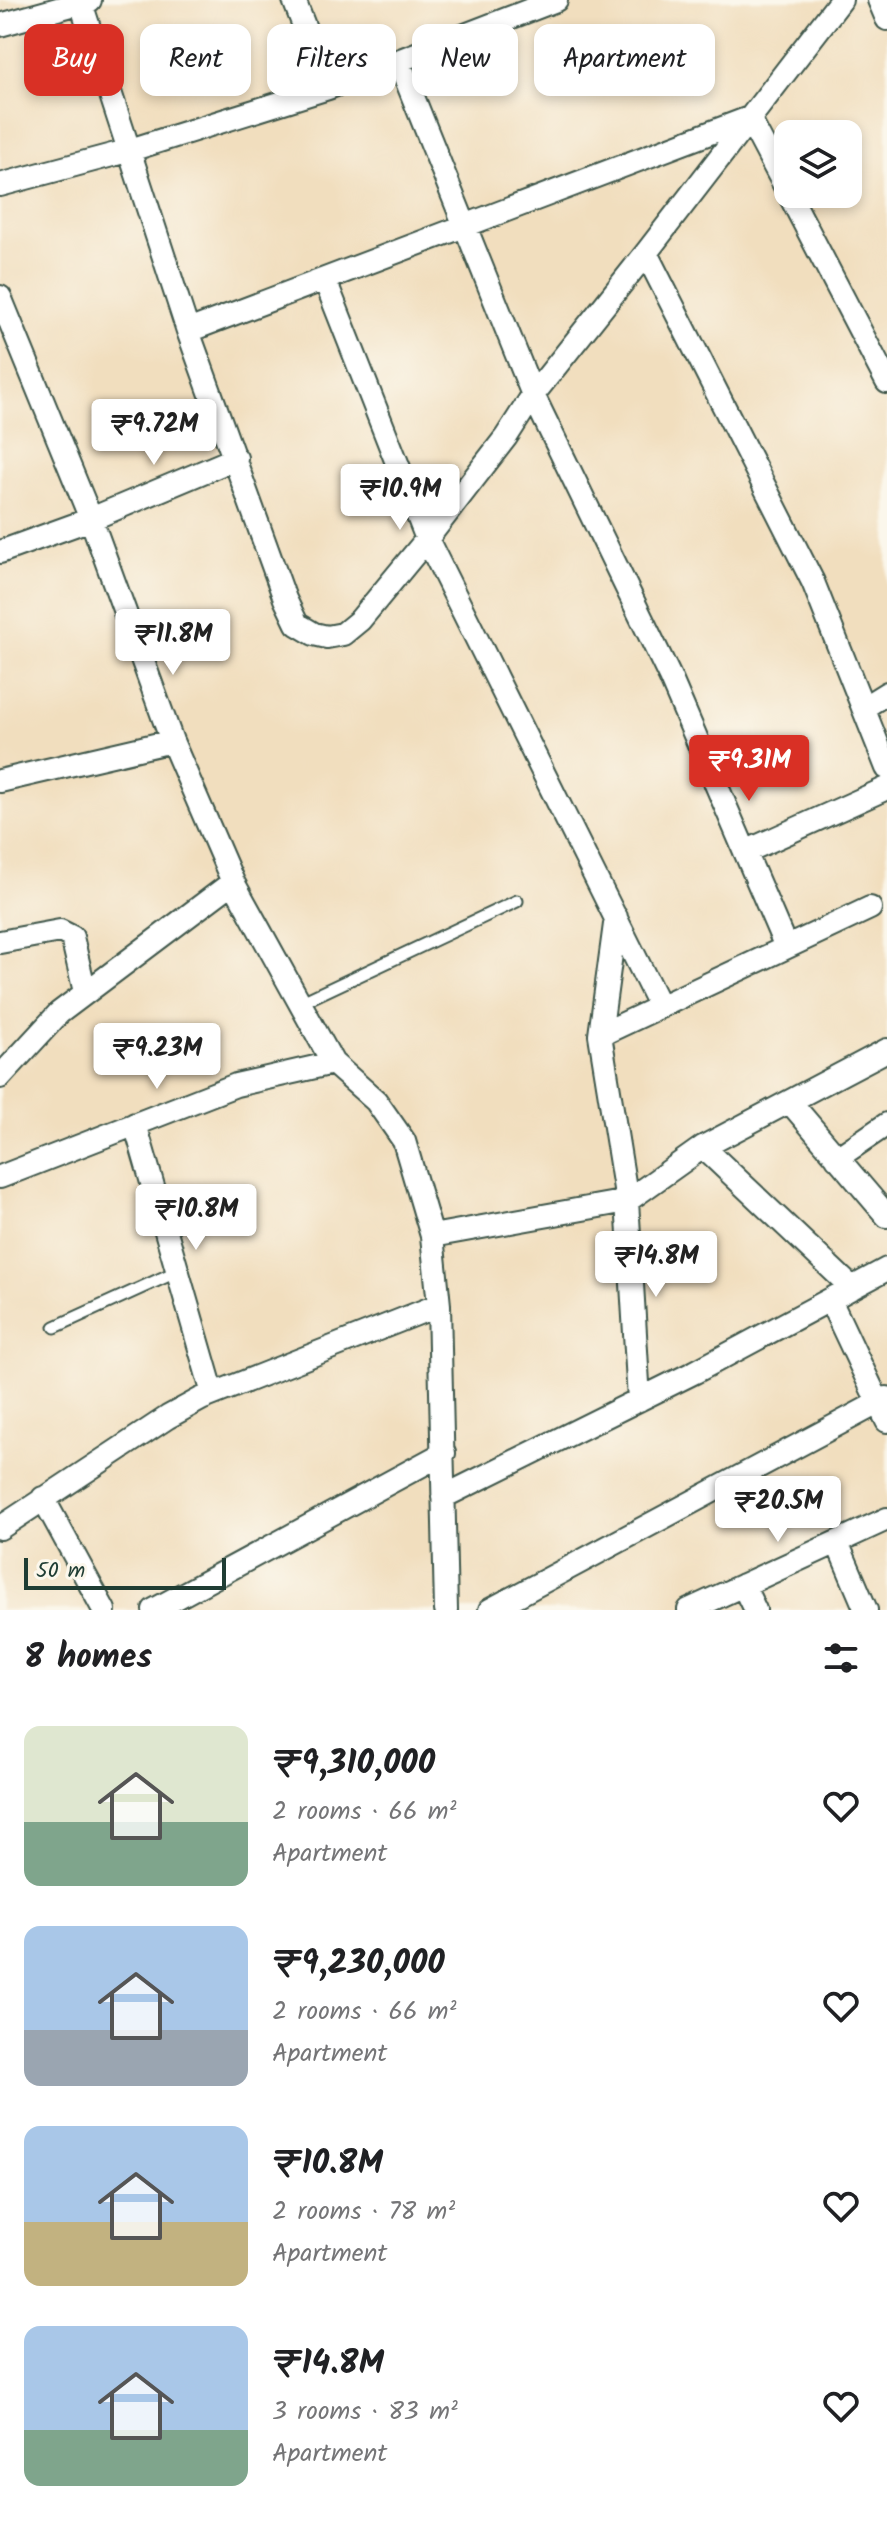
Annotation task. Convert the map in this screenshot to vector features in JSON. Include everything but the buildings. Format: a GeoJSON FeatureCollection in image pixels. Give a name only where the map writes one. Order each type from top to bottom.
{"type":"FeatureCollection","features":[{"type":"Feature","properties":{"kind":"street"},"geometry":{"type":"LineString","coordinates":[[294,0],[303,24]]}},
{"type":"Feature","properties":{"kind":"street"},"geometry":{"type":"LineString","coordinates":[[396,63],[556,0]]}},
{"type":"Feature","properties":{"kind":"street"},"geometry":{"type":"LineString","coordinates":[[0,25],[84,1],[127,151],[285,599],[297,624],[314,634],[327,637],[343,634],[360,620],[427,539],[506,437],[533,395],[841,0]]}},
{"type":"Feature","properties":{"kind":"street"},"geometry":{"type":"LineString","coordinates":[[879,0],[887,19]]}},
{"type":"Feature","properties":{"kind":"street"},"geometry":{"type":"LineString","coordinates":[[399,62],[533,395],[670,677],[786,947]]}},
{"type":"Feature","properties":{"kind":"street"},"geometry":{"type":"LineString","coordinates":[[0,185],[127,151],[302,96]]}},
{"type":"Feature","properties":{"kind":"street"},"geometry":{"type":"LineString","coordinates":[[749,118],[774,166]]}},
{"type":"Feature","properties":{"kind":"street"},"geometry":{"type":"LineString","coordinates":[[188,331],[749,118]]}},
{"type":"Feature","properties":{"kind":"street"},"geometry":{"type":"LineString","coordinates":[[797,208],[881,355],[887,382]]}},
{"type":"Feature","properties":{"kind":"street"},"geometry":{"type":"LineString","coordinates":[[646,253],[813,582],[887,768]]}},
{"type":"Feature","properties":{"kind":"street"},"geometry":{"type":"LineString","coordinates":[[325,280],[427,539],[660,1007]]}},
{"type":"Feature","properties":{"kind":"street"},"geometry":{"type":"LineString","coordinates":[[0,297],[91,519],[172,741],[233,882],[333,1063],[376,1101],[404,1141],[432,1236],[439,1305],[446,1610]]}},
{"type":"Feature","properties":{"kind":"street"},"geometry":{"type":"LineString","coordinates":[[0,552],[91,519],[236,458]]}},
{"type":"Feature","properties":{"kind":"street"},"geometry":{"type":"LineString","coordinates":[[863,708],[887,693]]}},
{"type":"Feature","properties":{"kind":"street"},"geometry":{"type":"LineString","coordinates":[[0,781],[172,741]]}},
{"type":"Feature","properties":{"kind":"street"},"geometry":{"type":"LineString","coordinates":[[745,852],[887,788]]}},
{"type":"Feature","properties":{"kind":"street"},"geometry":{"type":"LineString","coordinates":[[0,1077],[48,1023],[85,992],[233,882]]}},
{"type":"Feature","properties":{"kind":"street"},"geometry":{"type":"LineString","coordinates":[[600,1035],[870,908]]}},
{"type":"Feature","properties":{"kind":"street"},"geometry":{"type":"LineString","coordinates":[[616,917],[600,1035],[627,1201],[639,1400]]}},
{"type":"Feature","properties":{"kind":"street"},"geometry":{"type":"LineString","coordinates":[[0,942],[66,932],[72,937],[85,992]]}},
{"type":"Feature","properties":{"kind":"street"},"geometry":{"type":"LineString","coordinates":[[432,1236],[627,1201],[703,1147],[887,1050]]}},
{"type":"Feature","properties":{"kind":"street"},"geometry":{"type":"LineString","coordinates":[[0,1177],[236,1085],[333,1063]]}},
{"type":"Feature","properties":{"kind":"street"},"geometry":{"type":"LineString","coordinates":[[790,1102],[887,1216]]}},
{"type":"Feature","properties":{"kind":"street"},"geometry":{"type":"LineString","coordinates":[[135,1124],[213,1394]]}},
{"type":"Feature","properties":{"kind":"street"},"geometry":{"type":"LineString","coordinates":[[837,1158],[887,1124]]}},
{"type":"Feature","properties":{"kind":"street"},"geometry":{"type":"LineString","coordinates":[[703,1147],[852,1288]]}},
{"type":"Feature","properties":{"kind":"street"},"geometry":{"type":"LineString","coordinates":[[443,1497],[639,1400],[887,1269]]}},
{"type":"Feature","properties":{"kind":"street"},"geometry":{"type":"LineString","coordinates":[[490,1610],[884,1407],[830,1300]]}},
{"type":"Feature","properties":{"kind":"street"},"geometry":{"type":"LineString","coordinates":[[0,1528],[168,1417],[213,1394],[439,1305]]}},
{"type":"Feature","properties":{"kind":"street"},"geometry":{"type":"LineString","coordinates":[[154,1610],[444,1453]]}},
{"type":"Feature","properties":{"kind":"street"},"geometry":{"type":"LineString","coordinates":[[43,1498],[104,1610]]}},
{"type":"Feature","properties":{"kind":"street"},"geometry":{"type":"LineString","coordinates":[[689,1610],[887,1519]]}},
{"type":"Feature","properties":{"kind":"street"},"geometry":{"type":"LineString","coordinates":[[837,1542],[866,1610]]}},
{"type":"Feature","properties":{"kind":"street"},"geometry":{"type":"LineString","coordinates":[[743,1585],[755,1610]]}},
{"type":"Feature","properties":{"kind":"lane"},"geometry":{"type":"LineString","coordinates":[[300,1003],[517,901]]}},
{"type":"Feature","properties":{"kind":"lane"},"geometry":{"type":"LineString","coordinates":[[55,1327],[178,1271]]}}]}
